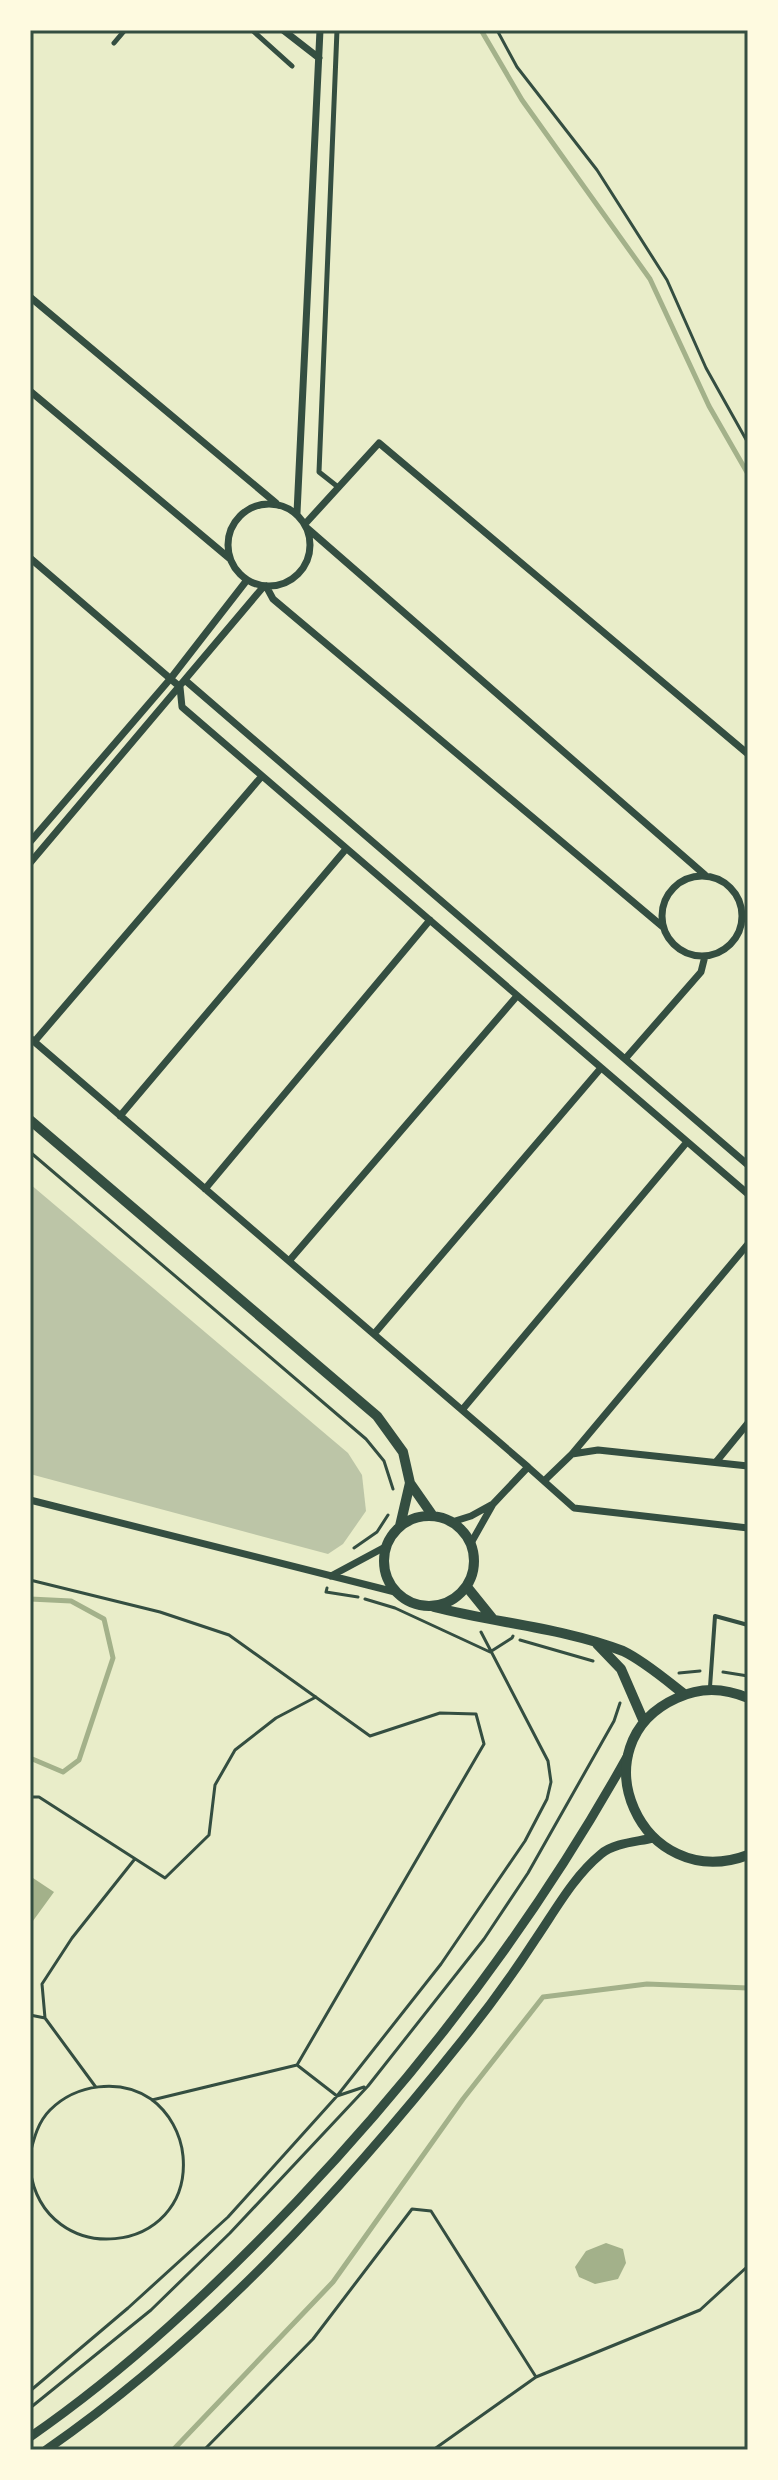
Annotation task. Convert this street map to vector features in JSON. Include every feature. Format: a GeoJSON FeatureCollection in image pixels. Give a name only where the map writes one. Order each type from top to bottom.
{"type":"FeatureCollection","features":[{"type":"Feature","properties":{"kind":"main road"},"geometry":{"type":"LineString","coordinates":[[30,1120],[377,1416],[403,1452],[410,1483],[433,1516]]}},
{"type":"Feature","properties":{"kind":"main road"},"geometry":{"type":"LineString","coordinates":[[410,1483],[400,1526],[385,1547],[383,1563],[386,1579],[395,1592],[413,1604],[474,1618],[492,1618],[625,1652],[684,1694]]}},
{"type":"Feature","properties":{"kind":"main road"},"geometry":{"type":"LineString","coordinates":[[400,1526],[416,1517],[433,1516],[452,1522],[471,1543],[473,1573],[467,1587],[452,1600],[434,1607]]}},
{"type":"Feature","properties":{"kind":"main road"},"geometry":{"type":"LineString","coordinates":[[467,1587],[492,1618]]}},
{"type":"Feature","properties":{"kind":"main road"},"geometry":{"type":"LineString","coordinates":[[596,1643],[621,1669],[644,1722]]}},
{"type":"Feature","properties":{"kind":"main road"},"geometry":{"type":"LineString","coordinates":[[748,1698],[725,1690],[710,1690],[684,1694],[656,1710],[635,1738],[628,1755],[626,1773],[627,1791],[641,1824],[673,1853],[697,1861],[722,1862],[748,1855]]}},
{"type":"Feature","properties":{"kind":"street"},"geometry":{"type":"LineString","coordinates":[[114,43],[125,30]]}},
{"type":"Feature","properties":{"kind":"street"},"geometry":{"type":"LineString","coordinates":[[252,30],[292,66]]}},
{"type":"Feature","properties":{"kind":"street"},"geometry":{"type":"LineString","coordinates":[[283,30],[319,58]]}},
{"type":"Feature","properties":{"kind":"street"},"geometry":{"type":"LineString","coordinates":[[297,513],[320,30]]}},
{"type":"Feature","properties":{"kind":"street"},"geometry":{"type":"LineString","coordinates":[[337,30],[319,472],[339,488]]}},
{"type":"Feature","properties":{"kind":"street"},"geometry":{"type":"LineString","coordinates":[[30,297],[276,503],[297,513],[306,526],[705,875]]}},
{"type":"Feature","properties":{"kind":"street"},"geometry":{"type":"LineString","coordinates":[[30,391],[229,558],[236,571],[247,580],[265,586],[282,584],[298,575],[308,560],[311,542],[306,526]]}},
{"type":"Feature","properties":{"kind":"street"},"geometry":{"type":"LineString","coordinates":[[306,526],[379,443],[748,754]]}},
{"type":"Feature","properties":{"kind":"street"},"geometry":{"type":"LineString","coordinates":[[229,558],[228,537],[237,517],[255,505],[276,503]]}},
{"type":"Feature","properties":{"kind":"street"},"geometry":{"type":"LineString","coordinates":[[30,558],[171,678],[183,684],[748,1165]]}},
{"type":"Feature","properties":{"kind":"street"},"geometry":{"type":"LineString","coordinates":[[30,842],[171,678],[247,580]]}},
{"type":"Feature","properties":{"kind":"street"},"geometry":{"type":"LineString","coordinates":[[30,863],[265,586]]}},
{"type":"Feature","properties":{"kind":"street"},"geometry":{"type":"LineString","coordinates":[[265,586],[273,599],[663,927],[672,943],[687,953],[705,956],[717,953],[736,938],[745,912],[731,887],[719,879],[705,875],[689,877],[676,885],[666,897],[661,911],[663,927]]}},
{"type":"Feature","properties":{"kind":"street"},"geometry":{"type":"LineString","coordinates":[[183,684],[182,707],[748,1194]]}},
{"type":"Feature","properties":{"kind":"street"},"geometry":{"type":"LineString","coordinates":[[262,776],[32,1040],[574,1508],[748,1528]]}},
{"type":"Feature","properties":{"kind":"street"},"geometry":{"type":"LineString","coordinates":[[120,1116],[346,849]]}},
{"type":"Feature","properties":{"kind":"street"},"geometry":{"type":"LineString","coordinates":[[205,1189],[430,920]]}},
{"type":"Feature","properties":{"kind":"street"},"geometry":{"type":"LineString","coordinates":[[625,1059],[701,972],[705,956]]}},
{"type":"Feature","properties":{"kind":"street"},"geometry":{"type":"LineString","coordinates":[[289,1261],[517,996]]}},
{"type":"Feature","properties":{"kind":"street"},"geometry":{"type":"LineString","coordinates":[[374,1334],[601,1068]]}},
{"type":"Feature","properties":{"kind":"street"},"geometry":{"type":"LineString","coordinates":[[462,1410],[687,1142]]}},
{"type":"Feature","properties":{"kind":"street"},"geometry":{"type":"LineString","coordinates":[[544,1481],[572,1454],[748,1244]]}},
{"type":"Feature","properties":{"kind":"street"},"geometry":{"type":"LineString","coordinates":[[716,1462],[748,1423]]}},
{"type":"Feature","properties":{"kind":"street"},"geometry":{"type":"LineString","coordinates":[[572,1454],[598,1450],[748,1466]]}},
{"type":"Feature","properties":{"kind":"street"},"geometry":{"type":"LineString","coordinates":[[471,1543],[493,1504],[528,1467]]}},
{"type":"Feature","properties":{"kind":"street"},"geometry":{"type":"LineString","coordinates":[[30,1500],[395,1592]]}},
{"type":"Feature","properties":{"kind":"street"},"geometry":{"type":"LineString","coordinates":[[452,1522],[493,1504]]}},
{"type":"Feature","properties":{"kind":"street"},"geometry":{"type":"LineString","coordinates":[[331,1576],[385,1547]]}},
{"type":"Feature","properties":{"kind":"street"},"geometry":{"type":"LineString","coordinates":[[30,2437],[149,2344],[232,2269],[338,2158],[445,2031],[512,1941],[588,1827],[628,1755]]}},
{"type":"Feature","properties":{"kind":"street"},"geometry":{"type":"LineString","coordinates":[[46,2450],[176,2347],[273,2256],[339,2187],[464,2037],[513,1973],[576,1880],[603,1851],[653,1838]]}},
{"type":"Feature","properties":{"kind":"lane"},"geometry":{"type":"LineString","coordinates":[[710,1690],[715,1616],[748,1625]]}},
{"type":"Feature","properties":{"kind":"path"},"geometry":{"type":"LineString","coordinates":[[497,30],[517,67],[597,170],[667,280],[706,368],[748,443]]}},
{"type":"Feature","properties":{"kind":"path"},"geometry":{"type":"LineString","coordinates":[[30,1152],[366,1439],[384,1461],[393,1485],[393,1497]]}},
{"type":"Feature","properties":{"kind":"path"},"geometry":{"type":"LineString","coordinates":[[350,1551],[377,1532],[392,1508]]}},
{"type":"Feature","properties":{"kind":"path"},"geometry":{"type":"LineString","coordinates":[[331,1576],[326,1592],[359,1597],[395,1608],[490,1652]]}},
{"type":"Feature","properties":{"kind":"path"},"geometry":{"type":"LineString","coordinates":[[30,1580],[160,1612],[229,1635],[370,1736],[440,1713],[476,1714],[484,1744],[297,2065],[152,2100]]}},
{"type":"Feature","properties":{"kind":"path"},"geometry":{"type":"LineString","coordinates":[[30,2391],[228,2217],[337,2096],[441,1964],[525,1841],[547,1799],[551,1782],[548,1761],[474,1618]]}},
{"type":"Feature","properties":{"kind":"path"},"geometry":{"type":"LineString","coordinates":[[490,1652],[512,1638],[593,1660],[602,1668]]}},
{"type":"Feature","properties":{"kind":"path"},"geometry":{"type":"LineString","coordinates":[[30,1797],[39,1797],[165,1878],[209,1835],[215,1785],[235,1750],[276,1718],[316,1697]]}},
{"type":"Feature","properties":{"kind":"path"},"geometry":{"type":"LineString","coordinates":[[30,2408],[151,2310],[230,2233],[368,2086],[484,1939],[528,1873],[614,1721],[620,1703]]}},
{"type":"Feature","properties":{"kind":"path"},"geometry":{"type":"LineString","coordinates":[[95,2086],[45,2018],[42,1984],[72,1938],[135,1859]]}},
{"type":"Feature","properties":{"kind":"path"},"geometry":{"type":"LineString","coordinates":[[30,2015],[45,2018]]}},
{"type":"Feature","properties":{"kind":"path"},"geometry":{"type":"LineString","coordinates":[[297,2065],[337,2096]]}},
{"type":"Feature","properties":{"kind":"path"},"geometry":{"type":"LineString","coordinates":[[30,2154],[35,2133],[49,2111],[70,2095],[95,2086],[115,2086],[152,2100],[170,2119],[182,2143],[184,2170],[178,2195],[162,2217],[141,2233],[115,2240],[88,2238],[64,2228],[44,2210],[32,2186],[30,2169]]}},
{"type":"Feature","properties":{"kind":"path"},"geometry":{"type":"LineString","coordinates":[[337,2096],[368,2086]]}},
{"type":"Feature","properties":{"kind":"path"},"geometry":{"type":"LineString","coordinates":[[204,2450],[313,2339],[412,2209],[431,2211],[536,2377]]}},
{"type":"Feature","properties":{"kind":"path"},"geometry":{"type":"LineString","coordinates":[[433,2450],[536,2377],[700,2310],[748,2266]]}},
{"type":"Feature","properties":{"kind":"shaded area"},"geometry":{"type":"Polygon","coordinates":[[[30,1876],[54,1892],[30,1925],[30,1876]]]}},
{"type":"Feature","properties":{"kind":"shaded area"},"geometry":{"type":"Polygon","coordinates":[[[606,2243],[623,2249],[626,2263],[618,2279],[595,2284],[579,2277],[575,2267],[586,2251],[606,2243]]]}},
{"type":"Feature","properties":{"kind":"building"},"geometry":{"type":"Polygon","coordinates":[[[30,1184],[348,1453],[362,1475],[366,1511],[343,1544],[328,1554],[30,1474],[30,1184]]]}},
{"type":"Feature","properties":{"kind":"waterway"},"geometry":{"type":"LineString","coordinates":[[481,30],[522,100],[650,279],[709,406],[748,474]]}},
{"type":"Feature","properties":{"kind":"waterway"},"geometry":{"type":"LineString","coordinates":[[30,1599],[71,1601],[104,1619],[113,1658],[79,1760],[63,1772],[30,1758]]}},
{"type":"Feature","properties":{"kind":"waterway"},"geometry":{"type":"LineString","coordinates":[[173,2450],[333,2282],[463,2099],[543,1997],[647,1984],[748,1988]]}}]}
